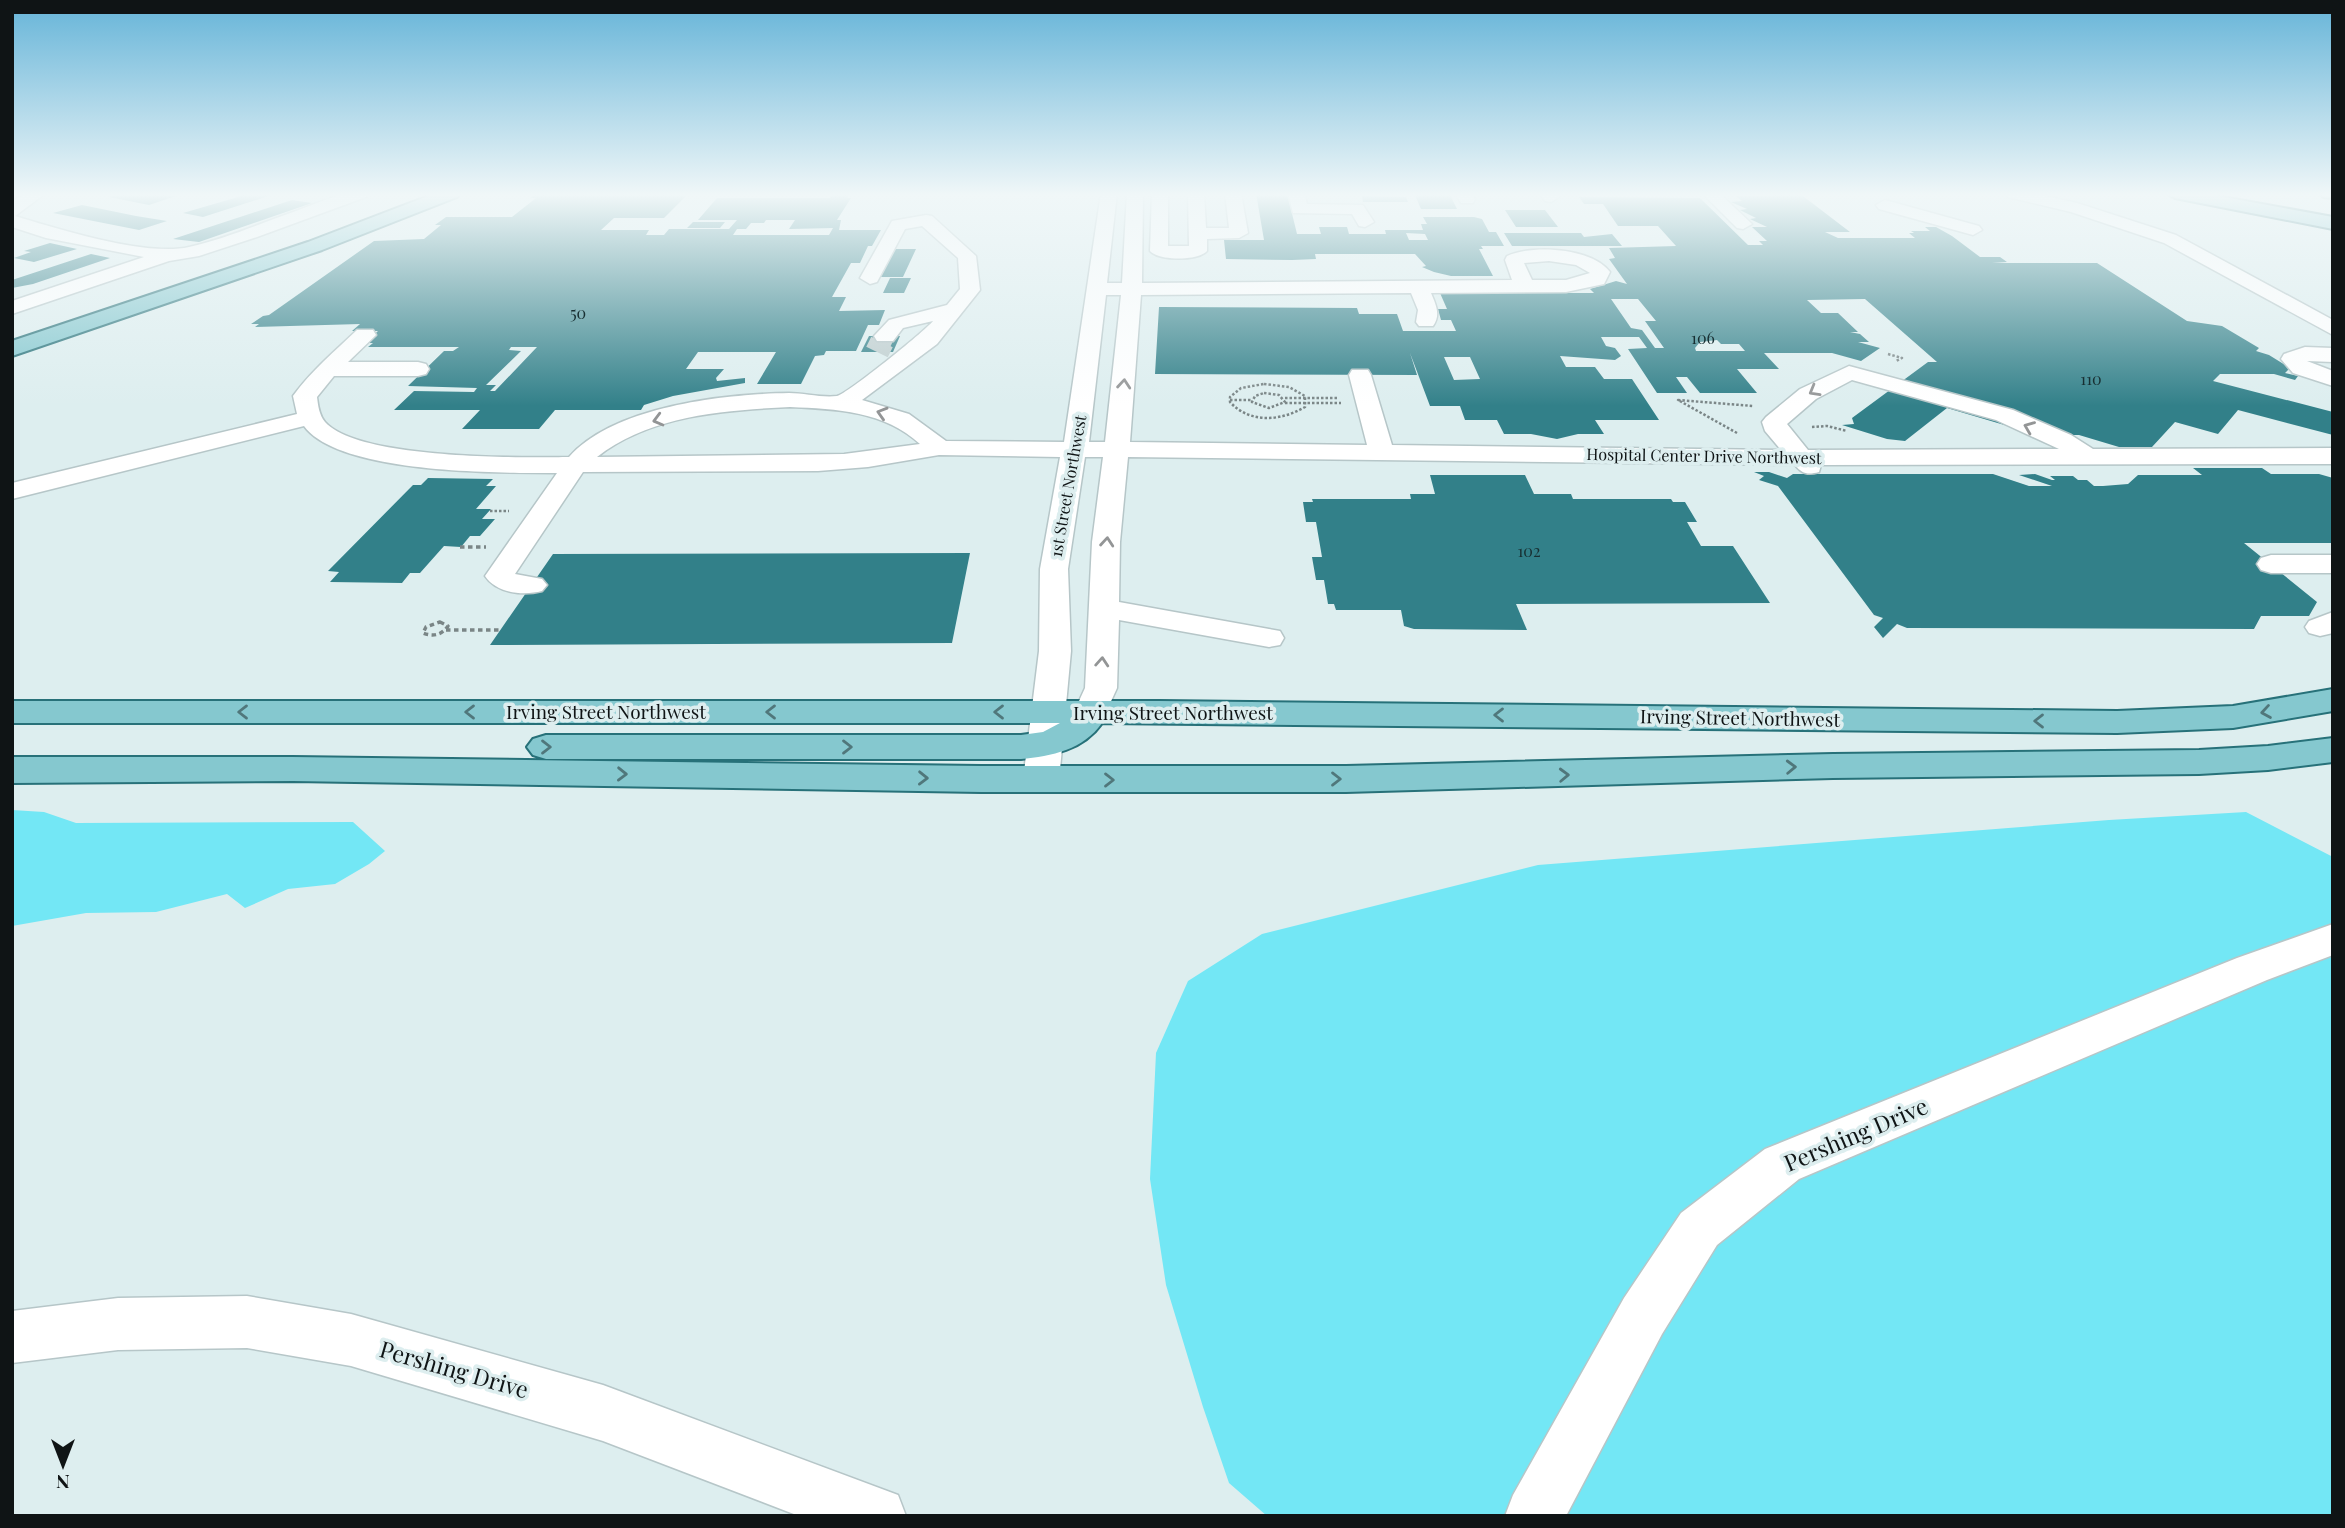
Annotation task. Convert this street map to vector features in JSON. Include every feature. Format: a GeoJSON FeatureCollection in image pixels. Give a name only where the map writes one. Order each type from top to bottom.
{"type":"FeatureCollection","features":[{"type":"Feature","properties":{"kind":"main road"},"geometry":{"type":"LineString","coordinates":[[12,334],[222,264]]}},
{"type":"Feature","properties":{"kind":"main road"},"geometry":{"type":"LineString","coordinates":[[12,349],[261,264]]}},
{"type":"Feature","properties":{"kind":"main road"},"geometry":{"type":"LineString","coordinates":[[12,359],[153,309],[251,268]]}},
{"type":"Feature","properties":{"kind":"main road","name":"Irving Street Northwest"},"geometry":{"type":"LineString","coordinates":[[1091,712],[2143,722],[2233,717],[2333,699]]}},
{"type":"Feature","properties":{"kind":"main road"},"geometry":{"type":"LineString","coordinates":[[13,721],[1009,747],[1045,745],[1070,736],[1091,712]]}},
{"type":"Feature","properties":{"kind":"main road"},"geometry":{"type":"LineString","coordinates":[[12,769],[293,769],[1045,745],[1426,778],[1833,766],[2199,762],[2268,758],[2333,750]]}},
{"type":"Feature","properties":{"kind":"main road"},"geometry":{"type":"LineString","coordinates":[[12,786],[113,770]]}},
{"type":"Feature","properties":{"kind":"street"},"geometry":{"type":"LineString","coordinates":[[12,308],[141,264]]}},
{"type":"Feature","properties":{"kind":"street"},"geometry":{"type":"LineString","coordinates":[[870,278],[877,264]]}},
{"type":"Feature","properties":{"kind":"street"},"geometry":{"type":"LineString","coordinates":[[842,404],[929,339],[971,290],[968,264]]}},
{"type":"Feature","properties":{"kind":"street","name":"1st Street Northwest"},"geometry":{"type":"LineString","coordinates":[[1045,745],[1055,651],[1054,569],[1069,470],[1075,449],[1102,264]]}},
{"type":"Feature","properties":{"kind":"street"},"geometry":{"type":"LineString","coordinates":[[1091,712],[1101,688],[1106,542],[1118,452],[1132,264]]}},
{"type":"Feature","properties":{"kind":"street"},"geometry":{"type":"LineString","coordinates":[[2220,264],[2285,297],[2319,325]]}},
{"type":"Feature","properties":{"kind":"street"},"geometry":{"type":"LineString","coordinates":[[1418,286],[1428,310],[1426,322]]}},
{"type":"Feature","properties":{"kind":"street"},"geometry":{"type":"LineString","coordinates":[[1099,289],[1131,288],[1236,297],[1277,287],[1524,286]]}},
{"type":"Feature","properties":{"kind":"street"},"geometry":{"type":"LineString","coordinates":[[1277,287],[1409,308]]}},
{"type":"Feature","properties":{"kind":"street"},"geometry":{"type":"LineString","coordinates":[[879,376],[873,363],[881,344],[896,324],[954,309]]}},
{"type":"Feature","properties":{"kind":"street"},"geometry":{"type":"LineString","coordinates":[[12,491],[308,418],[304,396],[328,369],[365,335]]}},
{"type":"Feature","properties":{"kind":"street"},"geometry":{"type":"LineString","coordinates":[[2333,355],[2294,351],[2292,359],[2301,368],[2333,379]]}},
{"type":"Feature","properties":{"kind":"street"},"geometry":{"type":"LineString","coordinates":[[328,369],[418,369]]}},
{"type":"Feature","properties":{"kind":"street"},"geometry":{"type":"LineString","coordinates":[[1809,466],[1777,431],[1774,422],[1808,394],[1849,373],[2001,415],[2068,442],[2089,458]]}},
{"type":"Feature","properties":{"kind":"street"},"geometry":{"type":"LineString","coordinates":[[1360,375],[1382,453]]}},
{"type":"Feature","properties":{"kind":"street"},"geometry":{"type":"LineString","coordinates":[[532,585],[508,582],[499,576],[552,502],[573,465],[597,445],[638,425],[699,409],[738,403],[794,400],[842,404],[875,410],[902,419],[925,434],[939,449]]}},
{"type":"Feature","properties":{"kind":"street"},"geometry":{"type":"LineString","coordinates":[[912,426],[935,412]]}},
{"type":"Feature","properties":{"kind":"street","name":"Hospital Center Drive Northwest"},"geometry":{"type":"LineString","coordinates":[[308,418],[326,434],[391,454],[439,460],[573,465],[846,462],[939,449],[1382,453],[1809,466],[2089,458],[2333,456]]}},
{"type":"Feature","properties":{"kind":"street"},"geometry":{"type":"LineString","coordinates":[[2271,564],[2333,564]]}},
{"type":"Feature","properties":{"kind":"street"},"geometry":{"type":"LineString","coordinates":[[1104,610],[1136,613],[1269,638]]}},
{"type":"Feature","properties":{"kind":"street","name":"Pershing Drive"},"geometry":{"type":"LineString","coordinates":[[1534,1516],[1643,1316],[1699,1229],[1782,1164],[2333,939]]}},
{"type":"Feature","properties":{"kind":"street","name":"Pershing Drive"},"geometry":{"type":"LineString","coordinates":[[12,1337],[118,1324],[247,1322],[351,1340],[603,1413],[877,1516]]}},
{"type":"Feature","properties":{"kind":"path"},"geometry":{"type":"LineString","coordinates":[[1264,384],[1289,387],[1306,400],[1298,412],[1288,416],[1264,417],[1241,412],[1233,408],[1230,400],[1234,392],[1241,388],[1264,384]]}},
{"type":"Feature","properties":{"kind":"path"},"geometry":{"type":"LineString","coordinates":[[1251,400],[1264,393],[1284,401]]}},
{"type":"Feature","properties":{"kind":"path"},"geometry":{"type":"LineString","coordinates":[[1230,400],[1251,400],[1258,406],[1269,408],[1284,401],[1343,400]]}},
{"type":"Feature","properties":{"kind":"path"},"geometry":{"type":"LineString","coordinates":[[1742,435],[1714,418],[1683,406],[1678,400],[1721,405],[1758,405]]}},
{"type":"Feature","properties":{"kind":"path"},"geometry":{"type":"LineString","coordinates":[[460,547],[497,547]]}},
{"type":"Feature","properties":{"kind":"path"},"geometry":{"type":"LineString","coordinates":[[446,630],[448,626],[440,622],[428,625],[422,631],[430,636],[446,630],[500,630]]}},
{"type":"Feature","properties":{"kind":"shaded area"},"geometry":{"type":"Polygon","coordinates":[[[12,810],[44,812],[76,823],[353,822],[385,851],[335,884],[288,889],[245,908],[227,894],[156,912],[86,913],[12,926],[12,810]]]}},
{"type":"Feature","properties":{"kind":"shaded area"},"geometry":{"type":"Polygon","coordinates":[[[2246,812],[2333,857],[2333,1516],[1267,1516],[1229,1483],[1166,1285],[1150,1179],[1156,1053],[1188,981],[1262,934],[1538,865],[2109,820],[2246,812]]]}},
{"type":"Feature","properties":{"kind":"building"},"geometry":{"type":"Polygon","coordinates":[[[60,264],[91,264],[33,284],[12,288],[12,280],[60,264]]]}},
{"type":"Feature","properties":{"kind":"building"},"geometry":{"type":"Polygon","coordinates":[[[341,264],[850,264],[832,297],[846,297],[839,311],[885,310],[879,325],[868,325],[856,351],[826,351],[824,355],[815,356],[801,384],[757,384],[776,352],[698,352],[686,369],[724,369],[716,378],[717,381],[745,378],[745,383],[673,396],[644,405],[641,410],[555,410],[539,429],[462,429],[480,410],[394,410],[414,391],[474,392],[477,388],[408,386],[444,351],[453,351],[459,347],[368,347],[373,343],[365,343],[378,331],[352,331],[360,324],[255,327],[259,324],[251,324],[269,315],[341,264]],[[511,347],[509,350],[521,351],[486,385],[496,385],[490,391],[495,391],[537,347],[511,347]]]}},
{"type":"Feature","properties":{"kind":"building"},"geometry":{"type":"Polygon","coordinates":[[[885,264],[909,264],[903,277],[879,277],[885,264]]]}},
{"type":"Feature","properties":{"kind":"building"},"geometry":{"type":"Polygon","coordinates":[[[1424,264],[1487,264],[1493,276],[1451,276],[1422,267],[1426,266],[1424,264]]]}},
{"type":"Feature","properties":{"kind":"building"},"geometry":{"type":"Polygon","coordinates":[[[1613,264],[2099,264],[2187,321],[2222,326],[2259,348],[2256,351],[2269,355],[2290,368],[2285,373],[2298,376],[2295,380],[2274,374],[2220,374],[2213,381],[2333,412],[2333,435],[2238,410],[2218,434],[2175,422],[2152,447],[2119,447],[2079,435],[2038,435],[1947,408],[1905,441],[1887,439],[1842,425],[1854,424],[1852,418],[1928,362],[1937,362],[1865,299],[1807,300],[1821,313],[1838,313],[1858,332],[1850,332],[1860,334],[1869,342],[1858,342],[1880,348],[1861,361],[1832,353],[1764,353],[1779,369],[1737,369],[1757,393],[1700,393],[1687,377],[1676,377],[1687,393],[1657,393],[1628,349],[1647,348],[1639,337],[1601,337],[1606,346],[1615,348],[1621,356],[1615,360],[1560,356],[1566,367],[1595,367],[1604,379],[1632,379],[1659,420],[1595,420],[1604,434],[1578,434],[1557,439],[1531,434],[1504,434],[1497,420],[1465,420],[1460,406],[1430,406],[1410,353],[1417,375],[1155,374],[1159,307],[1357,308],[1359,314],[1397,314],[1403,331],[1456,331],[1451,320],[1441,320],[1438,309],[1447,309],[1440,293],[1594,293],[1590,289],[1616,281],[1627,284],[1613,264]],[[1611,299],[1631,328],[1642,330],[1655,348],[1664,348],[1645,321],[1656,321],[1638,299],[1611,299]],[[1717,340],[1700,342],[1695,348],[1696,351],[1745,351],[1739,344],[1721,344],[1717,340]],[[1444,357],[1454,380],[1480,379],[1470,357],[1444,357]]]}},
{"type":"Feature","properties":{"kind":"building"},"geometry":{"type":"Polygon","coordinates":[[[890,278],[911,278],[904,293],[883,293],[890,278]]]}},
{"type":"Feature","properties":{"kind":"building"},"geometry":{"type":"Polygon","coordinates":[[[869,336],[900,336],[893,352],[861,352],[869,336]]]}},
{"type":"Feature","properties":{"kind":"building"},"geometry":{"type":"Polygon","coordinates":[[[2193,468],[2262,468],[2271,474],[2319,474],[2333,478],[2333,543],[2244,543],[2317,602],[2309,616],[2261,616],[2254,629],[1907,628],[1897,624],[1883,638],[1874,627],[1883,618],[1874,615],[1778,486],[1759,480],[1764,476],[1754,472],[1769,472],[1787,478],[1793,474],[1993,474],[2029,486],[2052,486],[2019,475],[2035,474],[2052,480],[2055,480],[2050,476],[2073,476],[2078,480],[2087,480],[2094,486],[2103,486],[2128,484],[2138,475],[2202,475],[2193,468]]]}},
{"type":"Feature","properties":{"kind":"building"},"geometry":{"type":"Polygon","coordinates":[[[1430,475],[1525,475],[1534,494],[1571,494],[1573,499],[1671,499],[1673,502],[1685,502],[1697,522],[1687,522],[1701,546],[1733,546],[1770,603],[1516,604],[1527,630],[1414,629],[1404,626],[1401,610],[1336,610],[1334,604],[1328,604],[1324,580],[1316,580],[1312,557],[1322,557],[1316,522],[1306,522],[1303,502],[1313,502],[1312,499],[1411,499],[1410,494],[1435,494],[1430,475]]]}},
{"type":"Feature","properties":{"kind":"building"},"geometry":{"type":"Polygon","coordinates":[[[428,478],[493,479],[486,486],[496,486],[476,509],[491,509],[482,519],[495,519],[480,536],[470,536],[461,547],[444,546],[420,573],[410,573],[402,583],[330,582],[339,572],[328,571],[413,485],[421,485],[428,478]]]}},
{"type":"Feature","properties":{"kind":"building"},"geometry":{"type":"Polygon","coordinates":[[[970,553],[952,643],[490,645],[553,554],[970,553]]]}},
{"type":"Feature","properties":{"kind":"tunnel"},"geometry":{"type":"LineString","coordinates":[[877,352],[885,336]]}}]}
